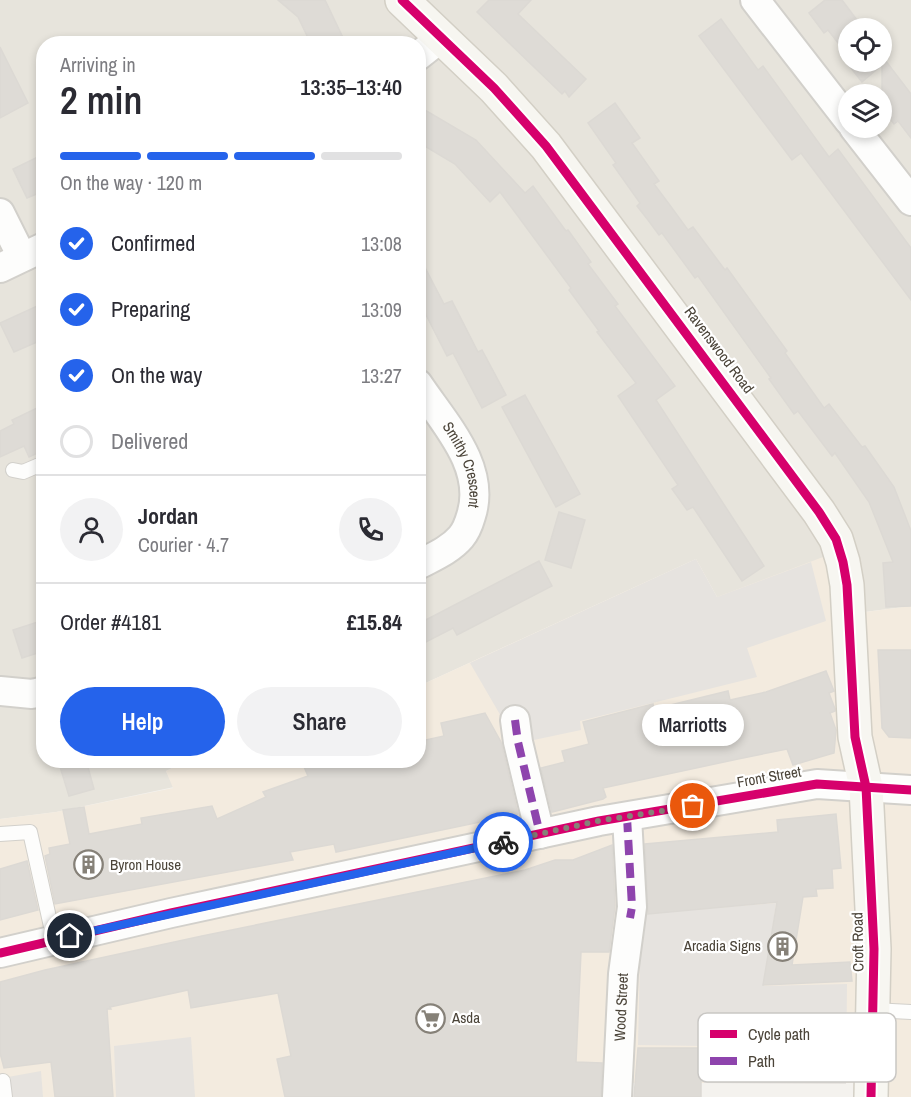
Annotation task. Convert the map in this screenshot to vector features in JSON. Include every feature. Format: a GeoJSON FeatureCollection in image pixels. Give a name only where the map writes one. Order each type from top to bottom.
{"type":"FeatureCollection","features":[{"type":"Feature","properties":{"kind":"street","name":"Ravenswood Road"},"geometry":{"type":"LineString","coordinates":[[402,0],[423,36]]}},
{"type":"Feature","properties":{"kind":"street"},"geometry":{"type":"LineString","coordinates":[[755,0],[838,107]]}},
{"type":"Feature","properties":{"kind":"street","name":"Ravenswood Road"},"geometry":{"type":"LineString","coordinates":[[430,47],[494,88],[546,146],[725,383],[819,512],[836,539],[843,562],[847,589],[855,737],[866,787]]}},
{"type":"Feature","properties":{"kind":"street"},"geometry":{"type":"LineString","coordinates":[[862,138],[911,201]]}},
{"type":"Feature","properties":{"kind":"street"},"geometry":{"type":"LineString","coordinates":[[0,213],[22,257]]}},
{"type":"Feature","properties":{"kind":"street","name":"Smithy Crescent"},"geometry":{"type":"LineString","coordinates":[[426,396],[467,457],[473,474],[476,502],[463,535],[438,555],[426,561]]}},
{"type":"Feature","properties":{"kind":"street"},"geometry":{"type":"LineString","coordinates":[[0,691],[36,693]]}},
{"type":"Feature","properties":{"kind":"street"},"geometry":{"type":"LineString","coordinates":[[515,720],[540,834]]}},
{"type":"Feature","properties":{"kind":"street","name":"Front Street"},"geometry":{"type":"LineString","coordinates":[[0,953],[540,834],[627,817],[817,784],[911,790]]}},
{"type":"Feature","properties":{"kind":"street","name":"Croft Road"},"geometry":{"type":"LineString","coordinates":[[866,787],[874,949],[873,1013]]}},
{"type":"Feature","properties":{"kind":"street","name":"Wood Street"},"geometry":{"type":"LineString","coordinates":[[617,1097],[623,974],[632,907],[627,817]]}},
{"type":"Feature","properties":{"kind":"street","name":"Croft Road"},"geometry":{"type":"LineString","coordinates":[[871,1082],[871,1097]]}},
{"type":"Feature","properties":{"kind":"lane"},"geometry":{"type":"LineString","coordinates":[[13,470],[23,472],[36,466]]}},
{"type":"Feature","properties":{"kind":"lane"},"geometry":{"type":"LineString","coordinates":[[0,834],[30,832],[54,940]]}},
{"type":"Feature","properties":{"kind":"lane"},"geometry":{"type":"LineString","coordinates":[[873,1010],[911,1012]]}},
{"type":"Feature","properties":{"kind":"lane"},"geometry":{"type":"LineString","coordinates":[[3,1081],[5,1097]]}},
{"type":"Feature","properties":{"kind":"shaded area"},"geometry":{"type":"Polygon","coordinates":[[[0,0],[911,0],[911,606],[849,614],[717,597],[696,559],[426,683],[426,36],[36,36],[36,768],[172,768],[166,771],[174,787],[56,812],[0,819],[0,0]]]}},
{"type":"Feature","properties":{"kind":"shaded area"},"geometry":{"type":"Polygon","coordinates":[[[839,551],[850,614],[911,606],[911,1097],[887,1097],[886,1083],[628,1083],[608,1097],[0,1097],[0,819],[56,812],[173,788],[166,771],[172,768],[426,768],[426,683],[696,559],[717,597],[839,551]]]}},
{"type":"Feature","properties":{"kind":"shaded area"},"geometry":{"type":"Polygon","coordinates":[[[696,559],[717,597],[811,562],[826,621],[747,648],[757,677],[580,721],[581,730],[529,741],[509,730],[470,663],[696,559]]]}},
{"type":"Feature","properties":{"kind":"shaded area"},"geometry":{"type":"Polygon","coordinates":[[[776,903],[764,986],[847,984],[847,1013],[698,1013],[698,1046],[638,1045],[641,914],[776,903]]]}},
{"type":"Feature","properties":{"kind":"shaded area"},"geometry":{"type":"Polygon","coordinates":[[[191,1037],[195,1097],[116,1097],[114,1046],[191,1037]]]}},
{"type":"Feature","properties":{"kind":"shaded area"},"geometry":{"type":"Polygon","coordinates":[[[41,1071],[43,1097],[13,1097],[8,1077],[41,1071]]]}},
{"type":"Feature","properties":{"kind":"shaded area"},"geometry":{"type":"Polygon","coordinates":[[[704,1082],[846,1082],[846,1084],[704,1082]]]}},
{"type":"Feature","properties":{"kind":"building"},"geometry":{"type":"Polygon","coordinates":[[[278,0],[325,0],[342,36],[307,36],[298,17],[278,0]]]}},
{"type":"Feature","properties":{"kind":"building"},"geometry":{"type":"Polygon","coordinates":[[[489,0],[531,0],[518,14],[586,79],[569,97],[565,91],[562,94],[477,12],[489,0]]]}},
{"type":"Feature","properties":{"kind":"building"},"geometry":{"type":"Polygon","coordinates":[[[825,0],[842,0],[856,18],[838,18],[838,43],[828,30],[824,33],[809,13],[825,0]]]}},
{"type":"Feature","properties":{"kind":"building"},"geometry":{"type":"Polygon","coordinates":[[[721,19],[758,70],[763,66],[829,157],[838,149],[911,248],[911,300],[801,153],[792,160],[699,36],[721,19]]]}},
{"type":"Feature","properties":{"kind":"building"},"geometry":{"type":"Polygon","coordinates":[[[0,47],[28,103],[0,118],[0,47]]]}},
{"type":"Feature","properties":{"kind":"building"},"geometry":{"type":"Polygon","coordinates":[[[892,69],[911,94],[911,138],[898,121],[894,124],[892,121],[892,84],[882,84],[882,72],[892,72],[892,69]]]}},
{"type":"Feature","properties":{"kind":"building"},"geometry":{"type":"Polygon","coordinates":[[[854,72],[874,72],[862,82],[854,72]]]}},
{"type":"Feature","properties":{"kind":"building"},"geometry":{"type":"Polygon","coordinates":[[[615,103],[640,138],[632,143],[659,181],[654,184],[688,230],[693,227],[725,270],[727,268],[787,351],[785,353],[824,408],[829,404],[862,447],[865,446],[894,487],[911,531],[911,606],[886,607],[883,563],[893,562],[869,502],[835,453],[832,456],[798,411],[794,414],[698,276],[695,278],[662,233],[659,235],[637,206],[640,203],[613,165],[616,163],[588,123],[615,103]]]}},
{"type":"Feature","properties":{"kind":"building"},"geometry":{"type":"Polygon","coordinates":[[[426,111],[476,140],[525,193],[533,186],[566,231],[568,230],[591,262],[588,264],[618,304],[615,306],[675,386],[656,400],[764,566],[742,581],[693,507],[687,510],[672,489],[678,485],[618,396],[636,383],[597,332],[599,331],[569,290],[571,288],[500,192],[490,202],[455,164],[426,147],[426,111]]]}},
{"type":"Feature","properties":{"kind":"building"},"geometry":{"type":"Polygon","coordinates":[[[36,158],[36,194],[27,198],[13,169],[36,158]]]}},
{"type":"Feature","properties":{"kind":"building"},"geometry":{"type":"Polygon","coordinates":[[[426,269],[444,304],[452,301],[478,352],[482,350],[506,395],[482,408],[453,353],[447,356],[426,315],[426,269]]]}},
{"type":"Feature","properties":{"kind":"building"},"geometry":{"type":"Polygon","coordinates":[[[36,307],[36,342],[14,352],[0,323],[36,307]]]}},
{"type":"Feature","properties":{"kind":"building"},"geometry":{"type":"Polygon","coordinates":[[[525,395],[580,494],[556,507],[502,407],[525,395]]]}},
{"type":"Feature","properties":{"kind":"building"},"geometry":{"type":"Polygon","coordinates":[[[36,408],[36,454],[29,457],[24,446],[0,457],[0,431],[14,424],[12,420],[36,408]]]}},
{"type":"Feature","properties":{"kind":"building"},"geometry":{"type":"Polygon","coordinates":[[[559,512],[585,520],[571,568],[545,560],[559,512]]]}},
{"type":"Feature","properties":{"kind":"building"},"geometry":{"type":"Polygon","coordinates":[[[539,561],[552,586],[457,635],[453,628],[426,642],[426,620],[539,561]]]}},
{"type":"Feature","properties":{"kind":"building"},"geometry":{"type":"Polygon","coordinates":[[[36,623],[36,654],[22,658],[13,630],[36,623]]]}},
{"type":"Feature","properties":{"kind":"building"},"geometry":{"type":"Polygon","coordinates":[[[878,650],[911,650],[911,738],[889,737],[882,728],[878,650]]]}},
{"type":"Feature","properties":{"kind":"building"},"geometry":{"type":"Polygon","coordinates":[[[826,671],[834,691],[829,693],[835,709],[830,713],[836,730],[834,753],[793,765],[787,749],[738,759],[603,788],[606,797],[603,799],[552,812],[541,768],[565,762],[562,751],[589,744],[583,722],[653,704],[654,709],[728,691],[730,700],[766,692],[826,671]]]}},
{"type":"Feature","properties":{"kind":"building"},"geometry":{"type":"Polygon","coordinates":[[[485,713],[501,742],[518,814],[336,852],[334,844],[290,852],[293,860],[55,904],[45,856],[50,854],[49,848],[70,844],[63,810],[84,807],[89,834],[142,824],[141,818],[212,806],[217,819],[266,797],[263,792],[308,776],[304,768],[426,768],[426,740],[444,736],[441,723],[485,713]]]}},
{"type":"Feature","properties":{"kind":"building"},"geometry":{"type":"Polygon","coordinates":[[[60,768],[88,768],[94,789],[69,796],[60,768]]]}},
{"type":"Feature","properties":{"kind":"building"},"geometry":{"type":"Polygon","coordinates":[[[836,814],[841,868],[832,869],[833,888],[816,889],[817,896],[803,897],[792,965],[850,962],[852,981],[763,985],[777,902],[648,914],[645,844],[778,832],[777,820],[836,814]]]}},
{"type":"Feature","properties":{"kind":"building","name":"Asda"},"geometry":{"type":"Polygon","coordinates":[[[612,845],[615,906],[609,952],[581,952],[576,1062],[602,1063],[601,1097],[285,1097],[277,1059],[291,1056],[278,993],[191,1008],[188,990],[110,1007],[111,1009],[107,1009],[113,1097],[55,1097],[51,1062],[4,1068],[0,1053],[0,982],[202,936],[525,870],[555,860],[573,860],[612,845]]]}},
{"type":"Feature","properties":{"kind":"building"},"geometry":{"type":"Polygon","coordinates":[[[27,861],[38,910],[0,920],[0,869],[27,861]]]}},
{"type":"Feature","properties":{"kind":"building"},"geometry":{"type":"Polygon","coordinates":[[[638,1048],[698,1048],[698,1082],[701,1082],[701,1097],[634,1097],[638,1048]]]}},
{"type":"Feature","properties":{"kind":"marked path"},"geometry":{"type":"LineString","coordinates":[[515,720],[540,834]]}},
{"type":"Feature","properties":{"kind":"marked path"},"geometry":{"type":"LineString","coordinates":[[627,817],[632,907],[630,918]]}},
{"type":"Feature","properties":{"kind":"cycle path"},"geometry":{"type":"LineString","coordinates":[[402,0],[494,88],[546,146],[819,512],[836,539],[847,585],[855,737],[866,787],[874,949],[873,1013]]}},
{"type":"Feature","properties":{"kind":"cycle path"},"geometry":{"type":"LineString","coordinates":[[0,953],[171,913],[599,821],[817,784],[911,790]]}},
{"type":"Feature","properties":{"kind":"cycle path"},"geometry":{"type":"LineString","coordinates":[[871,1082],[871,1097]]}},
{"type":"Feature","properties":{"kind":"way so far"},"geometry":{"type":"LineString","coordinates":[[503,842],[598,821],[693,806]]}},
{"type":"Feature","properties":{"kind":"place","name":"Marriotts"},"geometry":{"type":"Point","coordinates":[693,806]}},
{"type":"Feature","properties":{"kind":"place","name":"Byron House"},"geometry":{"type":"Point","coordinates":[89,865]}},
{"type":"Feature","properties":{"kind":"place","name":"Arcadia Signs"},"geometry":{"type":"Point","coordinates":[782,946]}},
{"type":"Feature","properties":{"kind":"place","name":"Asda"},"geometry":{"type":"Point","coordinates":[431,1018]}},
{"type":"Feature","properties":{"kind":"route"},"geometry":{"type":"LineString","coordinates":[[70,936],[503,842]]}}]}
